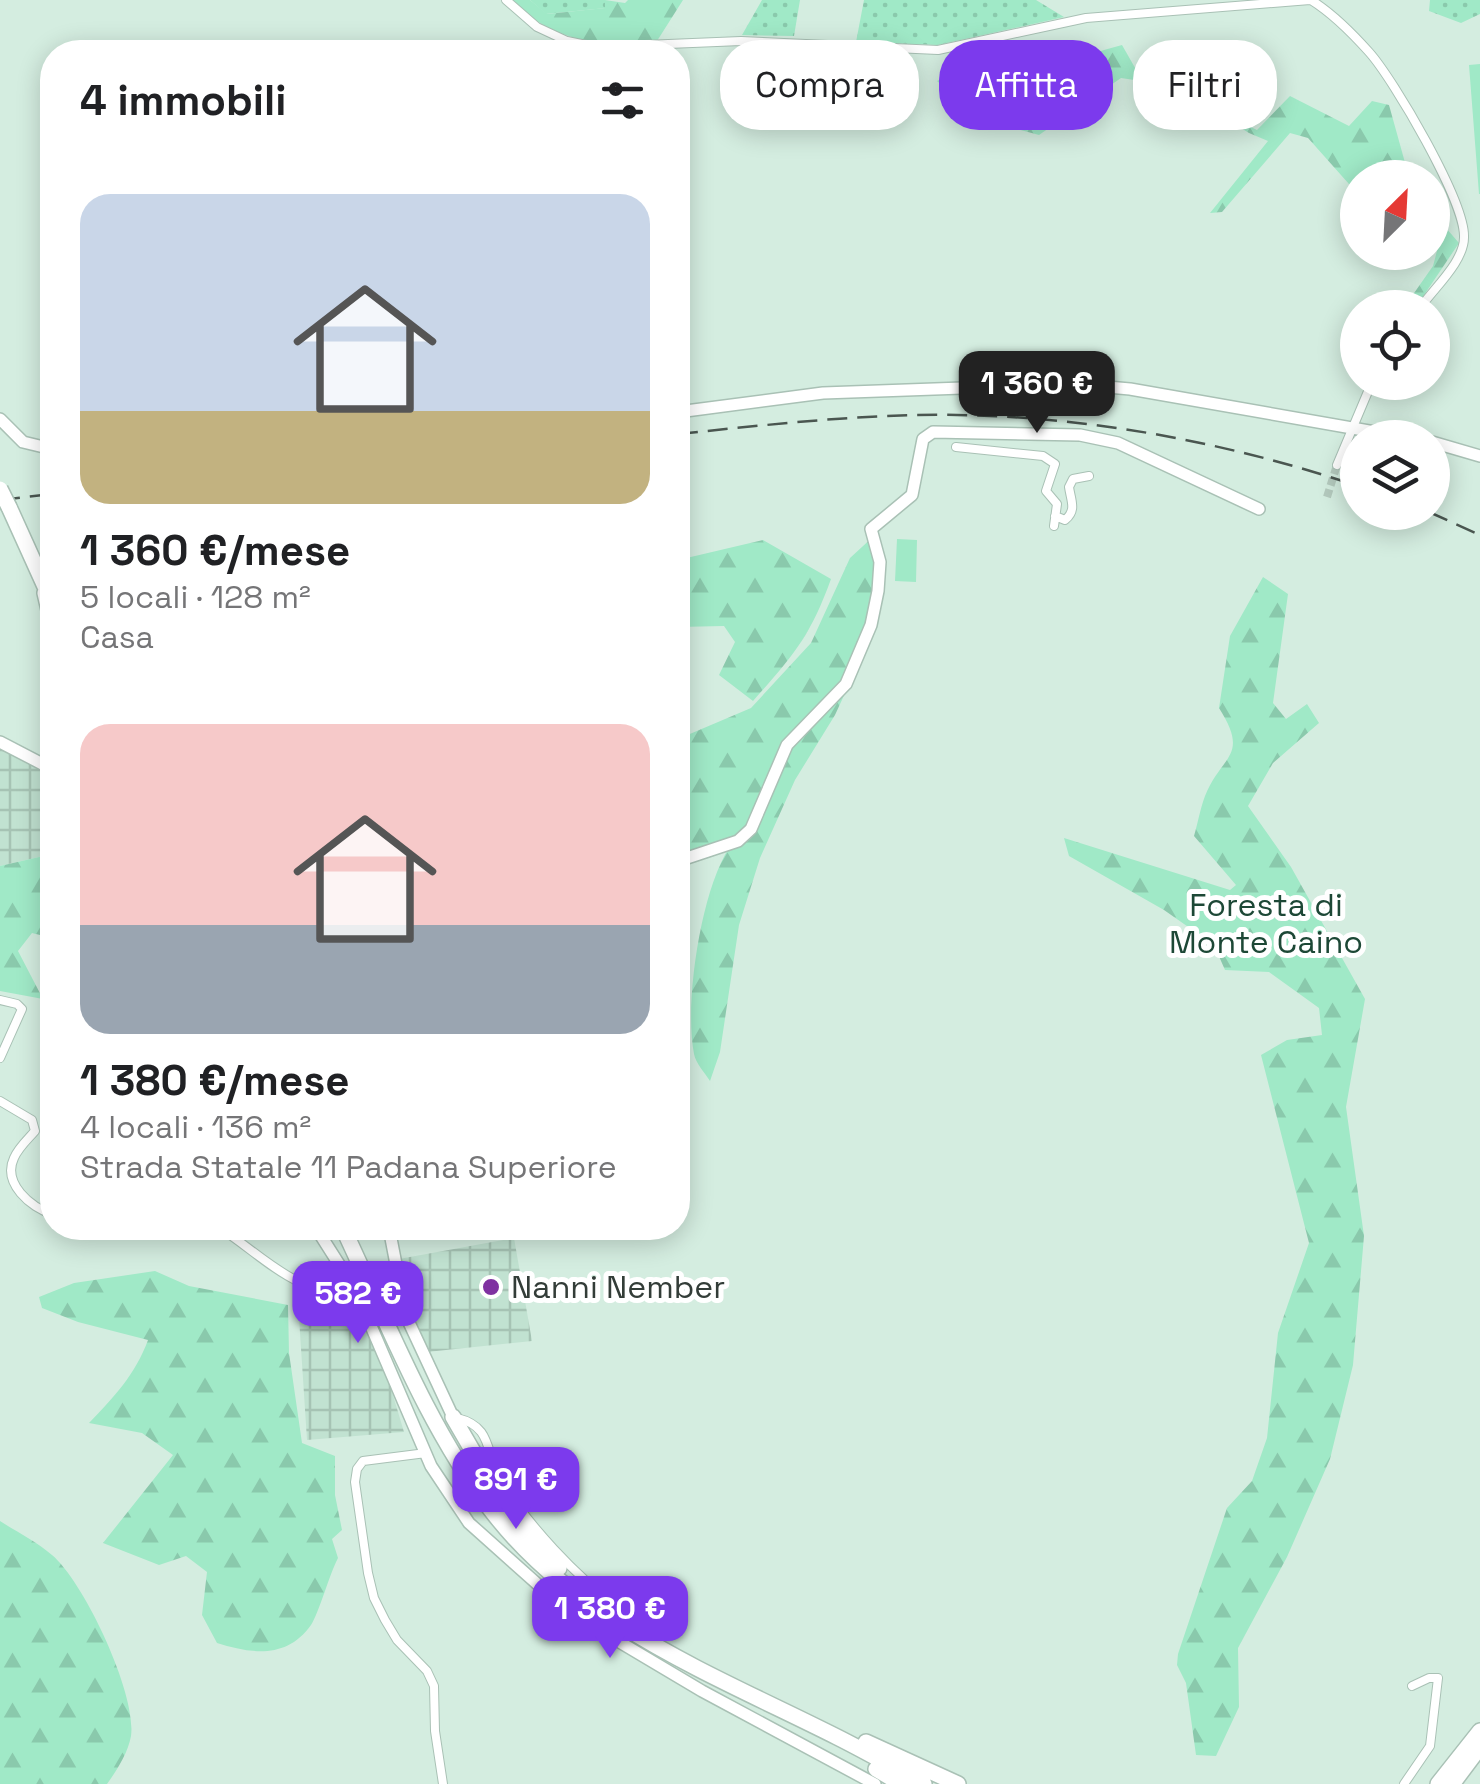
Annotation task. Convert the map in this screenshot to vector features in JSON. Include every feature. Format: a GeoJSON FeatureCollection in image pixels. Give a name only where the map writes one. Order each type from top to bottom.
{"type":"FeatureCollection","features":[{"type":"Feature","properties":{"kind":"highway"},"geometry":{"type":"LineString","coordinates":[[0,489],[40,575]]}},
{"type":"Feature","properties":{"kind":"highway"},"geometry":{"type":"LineString","coordinates":[[349,1240],[432,1415],[468,1477],[492,1512],[538,1561],[724,1690],[807,1730],[901,1784]]}},
{"type":"Feature","properties":{"kind":"highway"},"geometry":{"type":"LineString","coordinates":[[453,1416],[514,1518],[608,1608]]}},
{"type":"Feature","properties":{"kind":"highway"},"geometry":{"type":"LineString","coordinates":[[694,1668],[924,1784]]}},
{"type":"Feature","properties":{"kind":"highway"},"geometry":{"type":"LineString","coordinates":[[694,1668],[753,1689],[958,1784]]}},
{"type":"Feature","properties":{"kind":"highway"},"geometry":{"type":"LineString","coordinates":[[1453,1784],[1480,1733]]}},
{"type":"Feature","properties":{"kind":"highway"},"geometry":{"type":"LineString","coordinates":[[1438,1784],[1480,1733]]}},
{"type":"Feature","properties":{"kind":"highway"},"geometry":{"type":"LineString","coordinates":[[1453,1784],[1480,1747]]}},
{"type":"Feature","properties":{"kind":"highway"},"geometry":{"type":"LineString","coordinates":[[1464,1784],[1480,1757]]}},
{"type":"Feature","properties":{"kind":"street"},"geometry":{"type":"LineString","coordinates":[[506,0],[537,26],[563,40]]}},
{"type":"Feature","properties":{"kind":"street"},"geometry":{"type":"LineString","coordinates":[[690,43],[741,41],[938,50],[1086,18],[1310,0],[1324,8],[1369,52],[1387,76],[1455,200],[1464,236],[1460,253],[1433,290]]}},
{"type":"Feature","properties":{"kind":"street"},"geometry":{"type":"LineString","coordinates":[[690,410],[824,393],[1074,384],[1130,389],[1340,425]]}},
{"type":"Feature","properties":{"kind":"street"},"geometry":{"type":"LineString","coordinates":[[0,420],[23,442],[40,447]]}},
{"type":"Feature","properties":{"kind":"street"},"geometry":{"type":"LineString","coordinates":[[690,857],[738,841],[752,829],[786,745],[846,684],[872,624],[878,591],[880,562],[871,529],[912,494],[923,439],[933,432],[1080,435],[1118,443],[1260,510]]}},
{"type":"Feature","properties":{"kind":"street"},"geometry":{"type":"LineString","coordinates":[[956,447],[1051,459],[1054,474],[1046,491],[1057,504],[1054,522],[1072,515],[1069,487],[1074,479],[1089,476]]}},
{"type":"Feature","properties":{"kind":"street"},"geometry":{"type":"LineString","coordinates":[[1450,447],[1480,456]]}},
{"type":"Feature","properties":{"kind":"street"},"geometry":{"type":"LineString","coordinates":[[1337,465],[1340,458]]}},
{"type":"Feature","properties":{"kind":"street"},"geometry":{"type":"LineString","coordinates":[[0,742],[40,764]]}},
{"type":"Feature","properties":{"kind":"street"},"geometry":{"type":"LineString","coordinates":[[0,1000],[22,1008],[0,1058]]}},
{"type":"Feature","properties":{"kind":"street"},"geometry":{"type":"LineString","coordinates":[[0,1102],[32,1120],[35,1130],[12,1161],[12,1176],[24,1199],[40,1210]]}},
{"type":"Feature","properties":{"kind":"street"},"geometry":{"type":"LineString","coordinates":[[236,1240],[295,1283],[328,1290],[356,1290]]}},
{"type":"Feature","properties":{"kind":"street"},"geometry":{"type":"LineString","coordinates":[[324,1240],[356,1290],[446,1492],[469,1523],[553,1598],[590,1625],[702,1691],[875,1784]]}},
{"type":"Feature","properties":{"kind":"street"},"geometry":{"type":"LineString","coordinates":[[391,1240],[406,1316],[453,1416]]}},
{"type":"Feature","properties":{"kind":"street"},"geometry":{"type":"LineString","coordinates":[[328,1290],[345,1273]]}},
{"type":"Feature","properties":{"kind":"street"},"geometry":{"type":"LineString","coordinates":[[426,1453],[363,1461],[356,1469],[355,1482],[374,1598],[397,1640],[427,1672],[434,1686],[435,1731],[443,1784]]}},
{"type":"Feature","properties":{"kind":"street"},"geometry":{"type":"LineString","coordinates":[[1404,1784],[1430,1746],[1438,1678],[1412,1686]]}},
{"type":"Feature","properties":{"kind":"shaded area"},"geometry":{"type":"Polygon","coordinates":[[[0,746],[40,768],[40,857],[0,866],[0,746]]]}},
{"type":"Feature","properties":{"kind":"shaded area"},"geometry":{"type":"Polygon","coordinates":[[[514,1240],[532,1341],[427,1352],[406,1298],[399,1259],[514,1240]]]}},
{"type":"Feature","properties":{"kind":"shaded area"},"geometry":{"type":"Polygon","coordinates":[[[297,1287],[346,1297],[372,1325],[404,1432],[307,1440],[297,1287]]]}},
{"type":"Feature","properties":{"kind":"green space"},"geometry":{"type":"Polygon","coordinates":[[[509,0],[530,0],[547,14],[605,8],[605,0],[683,0],[658,40],[583,40],[560,33],[509,0]]]}},
{"type":"Feature","properties":{"kind":"green space"},"geometry":{"type":"Polygon","coordinates":[[[530,0],[605,0],[606,8],[546,14],[530,0]]]}},
{"type":"Feature","properties":{"kind":"green space"},"geometry":{"type":"Polygon","coordinates":[[[762,0],[800,0],[794,36],[742,35],[762,0]]]}},
{"type":"Feature","properties":{"kind":"green space"},"geometry":{"type":"Polygon","coordinates":[[[864,0],[1036,0],[1064,17],[960,40],[939,40],[938,45],[919,44],[919,40],[856,40],[864,0]]]}},
{"type":"Feature","properties":{"kind":"green space"},"geometry":{"type":"Polygon","coordinates":[[[1430,0],[1480,0],[1480,14],[1461,23],[1429,11],[1430,0]]]}},
{"type":"Feature","properties":{"kind":"green space"},"geometry":{"type":"Polygon","coordinates":[[[1122,45],[1133,64],[1133,80],[1121,78],[1113,84],[1113,48],[1122,45]]]}},
{"type":"Feature","properties":{"kind":"green space"},"geometry":{"type":"Polygon","coordinates":[[[1480,64],[1480,194],[1479,194],[1469,65],[1480,64]]]}},
{"type":"Feature","properties":{"kind":"green space"},"geometry":{"type":"Polygon","coordinates":[[[1290,96],[1349,126],[1372,101],[1389,105],[1404,160],[1340,160],[1340,174],[1308,138],[1290,133],[1222,212],[1210,213],[1268,141],[1244,130],[1277,130],[1277,109],[1290,96]]]}},
{"type":"Feature","properties":{"kind":"green space"},"geometry":{"type":"Polygon","coordinates":[[[1020,130],[1046,130],[1039,135],[1020,130]]]}},
{"type":"Feature","properties":{"kind":"green space"},"geometry":{"type":"Polygon","coordinates":[[[1450,233],[1459,243],[1450,256],[1450,233]]]}},
{"type":"Feature","properties":{"kind":"green space"},"geometry":{"type":"Polygon","coordinates":[[[1430,270],[1441,270],[1427,290],[1416,290],[1430,270]]]}},
{"type":"Feature","properties":{"kind":"green space"},"geometry":{"type":"Polygon","coordinates":[[[875,535],[879,541],[870,639],[835,715],[795,780],[760,858],[739,925],[720,1052],[710,1081],[694,1054],[693,978],[710,891],[729,848],[690,858],[690,734],[751,708],[811,643],[850,558],[875,535]]]}},
{"type":"Feature","properties":{"kind":"green space"},"geometry":{"type":"Polygon","coordinates":[[[897,539],[917,540],[916,582],[895,581],[897,539]]]}},
{"type":"Feature","properties":{"kind":"green space"},"geometry":{"type":"Polygon","coordinates":[[[763,540],[831,579],[799,645],[753,701],[719,675],[735,642],[724,626],[690,627],[690,557],[763,540]]]}},
{"type":"Feature","properties":{"kind":"green space","name":"Foresta di Monte Caino"},"geometry":{"type":"Polygon","coordinates":[[[1263,577],[1288,594],[1273,703],[1286,719],[1307,704],[1319,723],[1273,763],[1248,806],[1291,867],[1365,999],[1346,1107],[1364,1236],[1353,1365],[1330,1459],[1287,1557],[1238,1648],[1239,1707],[1216,1756],[1196,1755],[1178,1654],[1227,1508],[1252,1481],[1267,1438],[1278,1333],[1309,1243],[1261,1055],[1287,1040],[1322,1035],[1319,1008],[1269,972],[1225,970],[1214,945],[1164,910],[1069,856],[1064,838],[1230,890],[1236,885],[1194,836],[1205,796],[1233,746],[1219,708],[1230,636],[1263,577]]]}},
{"type":"Feature","properties":{"kind":"green space"},"geometry":{"type":"Polygon","coordinates":[[[40,857],[40,935],[32,933],[18,951],[40,998],[0,991],[0,866],[40,857]]]}},
{"type":"Feature","properties":{"kind":"green space"},"geometry":{"type":"Polygon","coordinates":[[[155,1271],[189,1286],[288,1305],[289,1353],[302,1443],[335,1456],[335,1495],[342,1530],[332,1539],[338,1558],[311,1625],[302,1636],[280,1649],[243,1650],[217,1643],[202,1615],[207,1572],[186,1556],[159,1565],[103,1543],[173,1455],[142,1433],[89,1423],[130,1375],[148,1340],[42,1308],[39,1297],[74,1283],[155,1271]]]}},
{"type":"Feature","properties":{"kind":"green space"},"geometry":{"type":"Polygon","coordinates":[[[0,1521],[46,1550],[65,1569],[93,1613],[117,1667],[131,1717],[131,1736],[125,1755],[107,1784],[0,1784],[0,1521]]]}},
{"type":"Feature","properties":{"kind":"tunnel"},"geometry":{"type":"LineString","coordinates":[[1327,497],[1337,465]]}},
{"type":"Feature","properties":{"kind":"railway"},"geometry":{"type":"LineString","coordinates":[[690,433],[884,416],[1027,418],[1139,431],[1249,454],[1340,480]]}},
{"type":"Feature","properties":{"kind":"railway"},"geometry":{"type":"LineString","coordinates":[[0,500],[40,495]]}},
{"type":"Feature","properties":{"kind":"railway"},"geometry":{"type":"LineString","coordinates":[[1450,521],[1480,535]]}},
{"type":"Feature","properties":{"kind":"place","name":"Nanni Nember"},"geometry":{"type":"Point","coordinates":[491,1287]}}]}
